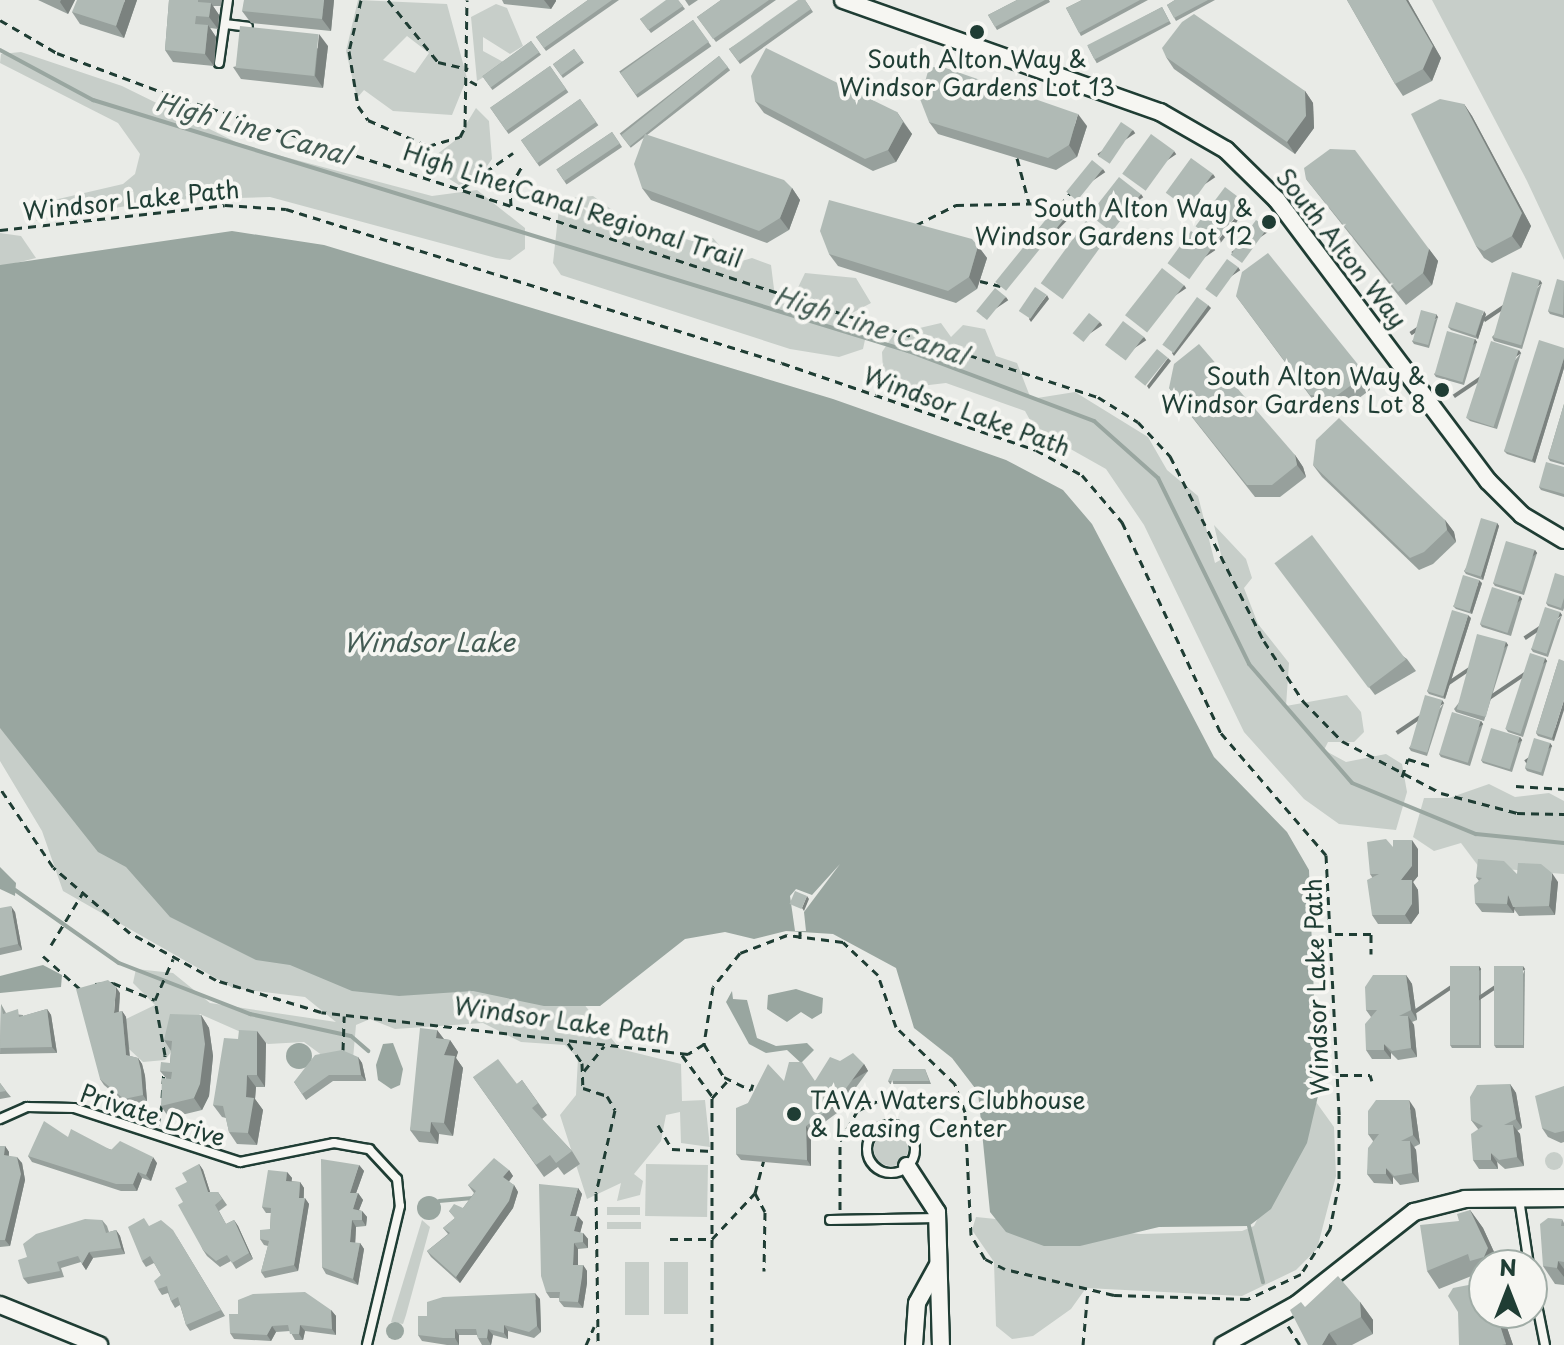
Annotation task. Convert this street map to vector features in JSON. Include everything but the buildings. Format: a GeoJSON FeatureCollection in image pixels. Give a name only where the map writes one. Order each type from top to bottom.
{"type":"FeatureCollection","features":[{"type":"Feature","properties":{"kind":"street","name":"South Alton Way"},"geometry":{"type":"LineString","coordinates":[[843,0],[1160,112],[1226,150],[1277,200],[1488,481],[1522,515],[1564,540]]}},
{"type":"Feature","properties":{"kind":"street"},"geometry":{"type":"LineString","coordinates":[[907,1166],[930,1191],[938,1218],[941,1345]]}},
{"type":"Feature","properties":{"kind":"street"},"geometry":{"type":"LineString","coordinates":[[1223,1345],[1281,1315],[1414,1212],[1453,1200],[1564,1198]]}},
{"type":"Feature","properties":{"kind":"street"},"geometry":{"type":"LineString","coordinates":[[914,1345],[917,1303],[940,1256]]}},
{"type":"Feature","properties":{"kind":"street"},"geometry":{"type":"LineString","coordinates":[[0,1305],[99,1345]]}},
{"type":"Feature","properties":{"kind":"lane"},"geometry":{"type":"LineString","coordinates":[[219,63],[228,0]]}},
{"type":"Feature","properties":{"kind":"lane"},"geometry":{"type":"LineString","coordinates":[[225,24],[268,29]]}},
{"type":"Feature","properties":{"kind":"lane","name":"Private Drive"},"geometry":{"type":"LineString","coordinates":[[0,1119],[27,1107],[59,1106],[240,1162],[337,1143],[379,1157],[397,1179],[400,1214],[367,1345]]}},
{"type":"Feature","properties":{"kind":"lane"},"geometry":{"type":"LineString","coordinates":[[893,1125],[910,1134],[915,1153],[907,1166],[889,1172],[876,1166],[868,1150],[875,1132],[893,1125]]}},
{"type":"Feature","properties":{"kind":"lane"},"geometry":{"type":"LineString","coordinates":[[1519,1198],[1527,1249]]}},
{"type":"Feature","properties":{"kind":"lane"},"geometry":{"type":"LineString","coordinates":[[830,1220],[938,1218]]}},
{"type":"Feature","properties":{"kind":"path"},"geometry":{"type":"LineString","coordinates":[[361,0],[349,58],[365,119],[425,146],[457,138],[465,127],[470,81],[467,0]]}},
{"type":"Feature","properties":{"kind":"path"},"geometry":{"type":"LineString","coordinates":[[388,0],[438,62],[468,69]]}},
{"type":"Feature","properties":{"kind":"path","name":"High Line Canal Regional Trail"},"geometry":{"type":"LineString","coordinates":[[0,20],[57,53],[170,95],[1042,374],[1112,404],[1170,456],[1243,604],[1303,701],[1342,741],[1402,777],[1498,810],[1564,814]]}},
{"type":"Feature","properties":{"kind":"path"},"geometry":{"type":"LineString","coordinates":[[470,81],[481,87]]}},
{"type":"Feature","properties":{"kind":"path"},"geometry":{"type":"LineString","coordinates":[[462,188],[513,153]]}},
{"type":"Feature","properties":{"kind":"path"},"geometry":{"type":"LineString","coordinates":[[1017,158],[1029,203]]}},
{"type":"Feature","properties":{"kind":"path"},"geometry":{"type":"LineString","coordinates":[[511,206],[510,187],[522,166]]}},
{"type":"Feature","properties":{"kind":"path"},"geometry":{"type":"LineString","coordinates":[[1053,215],[1071,191]]}},
{"type":"Feature","properties":{"kind":"path"},"geometry":{"type":"LineString","coordinates":[[916,225],[956,205],[1062,203]]}},
{"type":"Feature","properties":{"kind":"path","name":"Windsor Lake Path"},"geometry":{"type":"LineString","coordinates":[[0,230],[225,205],[286,209],[771,359],[1061,461],[1098,489],[1122,522],[1221,733],[1320,842],[1335,934],[1339,1075],[1339,1191],[1324,1243],[1301,1274],[1243,1300],[1088,1290],[1005,1269],[975,1247],[960,1094],[937,1059],[893,1022],[881,981],[865,958],[837,940],[800,933],[756,943],[727,965],[710,994],[704,1044],[682,1055],[568,1043],[434,1021],[344,1016],[228,985],[173,959],[82,894],[42,853],[0,788]]}},
{"type":"Feature","properties":{"kind":"path"},"geometry":{"type":"LineString","coordinates":[[980,281],[998,289],[1007,277]]}},
{"type":"Feature","properties":{"kind":"path"},"geometry":{"type":"LineString","coordinates":[[1402,777],[1408,759],[1431,766]]}},
{"type":"Feature","properties":{"kind":"path"},"geometry":{"type":"LineString","coordinates":[[1516,786],[1564,789]]}},
{"type":"Feature","properties":{"kind":"path"},"geometry":{"type":"LineString","coordinates":[[51,945],[82,894]]}},
{"type":"Feature","properties":{"kind":"path"},"geometry":{"type":"LineString","coordinates":[[800,933],[800,942]]}},
{"type":"Feature","properties":{"kind":"path"},"geometry":{"type":"LineString","coordinates":[[1335,934],[1371,934],[1371,954]]}},
{"type":"Feature","properties":{"kind":"path"},"geometry":{"type":"LineString","coordinates":[[43,956],[67,971],[79,991],[108,982],[155,1000]]}},
{"type":"Feature","properties":{"kind":"path"},"geometry":{"type":"LineString","coordinates":[[154,1136],[165,1062],[155,1000],[158,987],[173,959]]}},
{"type":"Feature","properties":{"kind":"path"},"geometry":{"type":"LineString","coordinates":[[343,1050],[344,1016]]}},
{"type":"Feature","properties":{"kind":"path"},"geometry":{"type":"LineString","coordinates":[[568,1043],[584,1071],[583,1088],[607,1096],[615,1110],[596,1193],[598,1345]]}},
{"type":"Feature","properties":{"kind":"path"},"geometry":{"type":"LineString","coordinates":[[704,1044],[728,1080],[751,1090],[753,1084]]}},
{"type":"Feature","properties":{"kind":"path"},"geometry":{"type":"LineString","coordinates":[[584,1071],[604,1046]]}},
{"type":"Feature","properties":{"kind":"path"},"geometry":{"type":"LineString","coordinates":[[682,1055],[712,1096],[712,1345]]}},
{"type":"Feature","properties":{"kind":"path"},"geometry":{"type":"LineString","coordinates":[[1339,1075],[1370,1075],[1372,1081]]}},
{"type":"Feature","properties":{"kind":"path"},"geometry":{"type":"LineString","coordinates":[[712,1096],[728,1080]]}},
{"type":"Feature","properties":{"kind":"path"},"geometry":{"type":"LineString","coordinates":[[841,1219],[840,1141],[857,1111],[884,1098],[960,1094]]}},
{"type":"Feature","properties":{"kind":"path"},"geometry":{"type":"LineString","coordinates":[[658,1125],[672,1149],[712,1151]]}},
{"type":"Feature","properties":{"kind":"path"},"geometry":{"type":"LineString","coordinates":[[670,1239],[712,1239],[755,1193],[764,1160]]}},
{"type":"Feature","properties":{"kind":"path"},"geometry":{"type":"LineString","coordinates":[[755,1193],[765,1212],[764,1271]]}},
{"type":"Feature","properties":{"kind":"path"},"geometry":{"type":"LineString","coordinates":[[1083,1345],[1088,1290]]}},
{"type":"Feature","properties":{"kind":"path"},"geometry":{"type":"LineString","coordinates":[[1281,1315],[1300,1345]]}},
{"type":"Feature","properties":{"kind":"path"},"geometry":{"type":"LineString","coordinates":[[586,1345],[596,1324]]}},
{"type":"Feature","properties":{"kind":"shaded area"},"geometry":{"type":"Polygon","coordinates":[[[358,0],[447,4],[467,78],[452,115],[393,111],[364,90],[357,98],[346,51],[358,0]],[[407,36],[383,60],[415,73],[429,53],[407,36]]]}},
{"type":"Feature","properties":{"kind":"shaded area"},"geometry":{"type":"Polygon","coordinates":[[[1432,0],[1564,0],[1564,260],[1527,181],[1432,0]]]}},
{"type":"Feature","properties":{"kind":"shaded area"},"geometry":{"type":"Polygon","coordinates":[[[496,4],[507,8],[523,46],[510,54],[483,37],[483,51],[507,64],[477,81],[471,17],[496,4]]]}},
{"type":"Feature","properties":{"kind":"shaded area"},"geometry":{"type":"Polygon","coordinates":[[[21,52],[122,86],[244,146],[432,196],[477,190],[525,228],[525,249],[510,260],[496,258],[270,197],[163,200],[36,221],[54,200],[123,184],[135,174],[140,154],[118,123],[0,63],[1,54],[21,52]]]}},
{"type":"Feature","properties":{"kind":"shaded area"},"geometry":{"type":"Polygon","coordinates":[[[476,108],[489,121],[492,159],[480,176],[459,185],[438,172],[436,155],[457,139],[476,108]]]}},
{"type":"Feature","properties":{"kind":"shaded area"},"geometry":{"type":"Polygon","coordinates":[[[593,196],[623,218],[692,241],[713,238],[735,263],[752,258],[771,265],[776,305],[791,302],[805,273],[856,278],[871,303],[837,321],[868,326],[863,349],[839,357],[790,349],[561,275],[553,263],[559,208],[568,198],[593,196]]]}},
{"type":"Feature","properties":{"kind":"shaded area"},"geometry":{"type":"Polygon","coordinates":[[[0,233],[21,236],[36,258],[0,267],[0,233]]]}},
{"type":"Feature","properties":{"kind":"shaded area"},"geometry":{"type":"Polygon","coordinates":[[[941,323],[951,337],[963,325],[985,329],[996,356],[1017,363],[1031,399],[1075,392],[1148,437],[1167,470],[1198,496],[1215,563],[1222,559],[1214,525],[1246,559],[1252,578],[1244,588],[1258,624],[1289,663],[1286,706],[1347,695],[1361,712],[1364,732],[1354,742],[1328,742],[1324,750],[1346,762],[1386,754],[1402,764],[1407,792],[1396,830],[1339,824],[1304,799],[1244,732],[1144,525],[1106,469],[1035,429],[1025,411],[946,383],[912,387],[883,370],[882,352],[894,334],[941,323]]]}},
{"type":"Feature","properties":{"kind":"shaded area"},"geometry":{"type":"Polygon","coordinates":[[[0,724],[456,984],[583,1003],[620,1049],[681,1064],[682,1101],[705,1100],[710,1147],[681,1143],[680,1112],[666,1115],[661,1141],[634,1174],[643,1181],[640,1195],[617,1201],[621,1183],[587,1199],[560,1115],[576,1095],[578,1058],[565,1045],[521,1042],[483,1023],[395,1029],[370,1019],[356,1025],[353,1059],[323,1056],[304,1042],[268,1044],[200,1014],[165,1060],[143,1062],[129,1049],[126,1019],[155,1005],[133,983],[136,969],[173,973],[210,1003],[336,1022],[305,997],[233,988],[63,891],[42,831],[0,761],[0,724]]]}},
{"type":"Feature","properties":{"kind":"shaded area"},"geometry":{"type":"Polygon","coordinates":[[[1489,784],[1515,797],[1549,793],[1564,801],[1564,874],[1479,867],[1461,843],[1434,851],[1413,837],[1424,798],[1449,798],[1489,784]]]}},
{"type":"Feature","properties":{"kind":"shaded area"},"geometry":{"type":"Polygon","coordinates":[[[1316,1102],[1334,1127],[1336,1176],[1317,1249],[1296,1270],[1242,1296],[1086,1288],[1071,1309],[1033,1336],[1012,1339],[996,1326],[994,1262],[972,1230],[976,1217],[1140,1234],[1242,1231],[1254,1226],[1316,1102]]]}},
{"type":"Feature","properties":{"kind":"shaded area"},"geometry":{"type":"Polygon","coordinates":[[[891,1132],[903,1137],[908,1149],[903,1161],[891,1166],[879,1161],[874,1149],[879,1137],[891,1132]]]}},
{"type":"Feature","properties":{"kind":"shaded area"},"geometry":{"type":"Polygon","coordinates":[[[1550,1152],[1558,1152],[1563,1161],[1561,1168],[1550,1170],[1545,1165],[1545,1157],[1550,1152]]]}},
{"type":"Feature","properties":{"kind":"shaded area"},"geometry":{"type":"Polygon","coordinates":[[[646,1164],[708,1165],[707,1217],[645,1216],[646,1164]]]}},
{"type":"Feature","properties":{"kind":"shaded area"},"geometry":{"type":"Polygon","coordinates":[[[607,1207],[640,1207],[640,1215],[607,1215],[607,1207]]]}},
{"type":"Feature","properties":{"kind":"shaded area"},"geometry":{"type":"Polygon","coordinates":[[[422,1220],[430,1227],[406,1315],[403,1324],[391,1322],[422,1220]]]}},
{"type":"Feature","properties":{"kind":"shaded area"},"geometry":{"type":"Polygon","coordinates":[[[607,1222],[641,1222],[641,1229],[607,1229],[607,1222]]]}},
{"type":"Feature","properties":{"kind":"shaded area"},"geometry":{"type":"Polygon","coordinates":[[[625,1262],[649,1262],[649,1315],[625,1315],[625,1262]]]}},
{"type":"Feature","properties":{"kind":"shaded area"},"geometry":{"type":"Polygon","coordinates":[[[664,1262],[688,1262],[688,1314],[664,1314],[664,1262]]]}},
{"type":"Feature","properties":{"kind":"water","name":"Windsor Lake"},"geometry":{"type":"Polygon","coordinates":[[[232,231],[324,245],[833,399],[1006,460],[1063,490],[1092,524],[1214,757],[1287,832],[1309,870],[1318,1096],[1307,1143],[1271,1209],[1249,1226],[1159,1227],[1080,1246],[1044,1246],[1006,1232],[990,1212],[978,1092],[952,1058],[914,1028],[896,968],[833,934],[786,931],[754,939],[725,932],[685,939],[600,1006],[544,1006],[473,991],[399,996],[352,991],[290,965],[256,960],[170,917],[126,867],[98,852],[0,728],[0,265],[232,231]]]}},
{"type":"Feature","properties":{"kind":"water"},"geometry":{"type":"Polygon","coordinates":[[[0,867],[16,883],[15,896],[0,889],[0,867]]]}},
{"type":"Feature","properties":{"kind":"water"},"geometry":{"type":"Polygon","coordinates":[[[43,965],[62,975],[61,987],[0,993],[0,976],[43,965]]]}},
{"type":"Feature","properties":{"kind":"water"},"geometry":{"type":"Polygon","coordinates":[[[796,989],[823,998],[822,1013],[812,1019],[801,1012],[787,1022],[767,1009],[768,995],[796,989]]]}},
{"type":"Feature","properties":{"kind":"water"},"geometry":{"type":"Polygon","coordinates":[[[732,991],[733,999],[747,1000],[757,1038],[776,1046],[807,1043],[814,1050],[801,1063],[787,1050],[766,1053],[749,1044],[726,1002],[732,991]]]}},
{"type":"Feature","properties":{"kind":"water"},"geometry":{"type":"Polygon","coordinates":[[[299,1043],[308,1047],[312,1056],[308,1065],[299,1069],[290,1065],[286,1056],[290,1047],[299,1043]]]}},
{"type":"Feature","properties":{"kind":"water"},"geometry":{"type":"Polygon","coordinates":[[[393,1043],[403,1069],[400,1085],[391,1089],[378,1080],[376,1065],[383,1044],[393,1043]]]}},
{"type":"Feature","properties":{"kind":"water"},"geometry":{"type":"Polygon","coordinates":[[[429,1196],[438,1199],[441,1208],[438,1217],[429,1220],[420,1217],[417,1208],[420,1199],[429,1196]]]}},
{"type":"Feature","properties":{"kind":"water"},"geometry":{"type":"Polygon","coordinates":[[[395,1322],[404,1331],[395,1340],[386,1331],[395,1322]]]}},
{"type":"Feature","properties":{"kind":"pier"},"geometry":{"type":"Polygon","coordinates":[[[840,864],[804,912],[806,931],[795,931],[790,896],[796,889],[812,895],[840,864]]]}},
{"type":"Feature","properties":{"kind":"waterway","name":"High Line Canal"},"geometry":{"type":"LineString","coordinates":[[0,50],[93,100],[908,351],[1094,421],[1158,478],[1249,664],[1352,783],[1476,834],[1564,843]]}},
{"type":"Feature","properties":{"kind":"waterway"},"geometry":{"type":"LineString","coordinates":[[15,890],[119,963],[250,1014],[351,1036],[368,1051]]}},
{"type":"Feature","properties":{"kind":"waterway"},"geometry":{"type":"LineString","coordinates":[[439,1201],[473,1198]]}},
{"type":"Feature","properties":{"kind":"waterway"},"geometry":{"type":"LineString","coordinates":[[1249,1226],[1263,1282]]}},
{"type":"Feature","properties":{"kind":"place","name":"South Alton Way & Windsor Gardens Lot 13"},"geometry":{"type":"Point","coordinates":[977,32]}},
{"type":"Feature","properties":{"kind":"place","name":"South Alton Way & Windsor Gardens Lot 12"},"geometry":{"type":"Point","coordinates":[1269,222]}},
{"type":"Feature","properties":{"kind":"place","name":"South Alton Way & Windsor Gardens Lot 8"},"geometry":{"type":"Point","coordinates":[1442,390]}},
{"type":"Feature","properties":{"kind":"place","name":"TAVA Waters Clubhouse & Leasing Center"},"geometry":{"type":"Point","coordinates":[794,1114]}}]}
